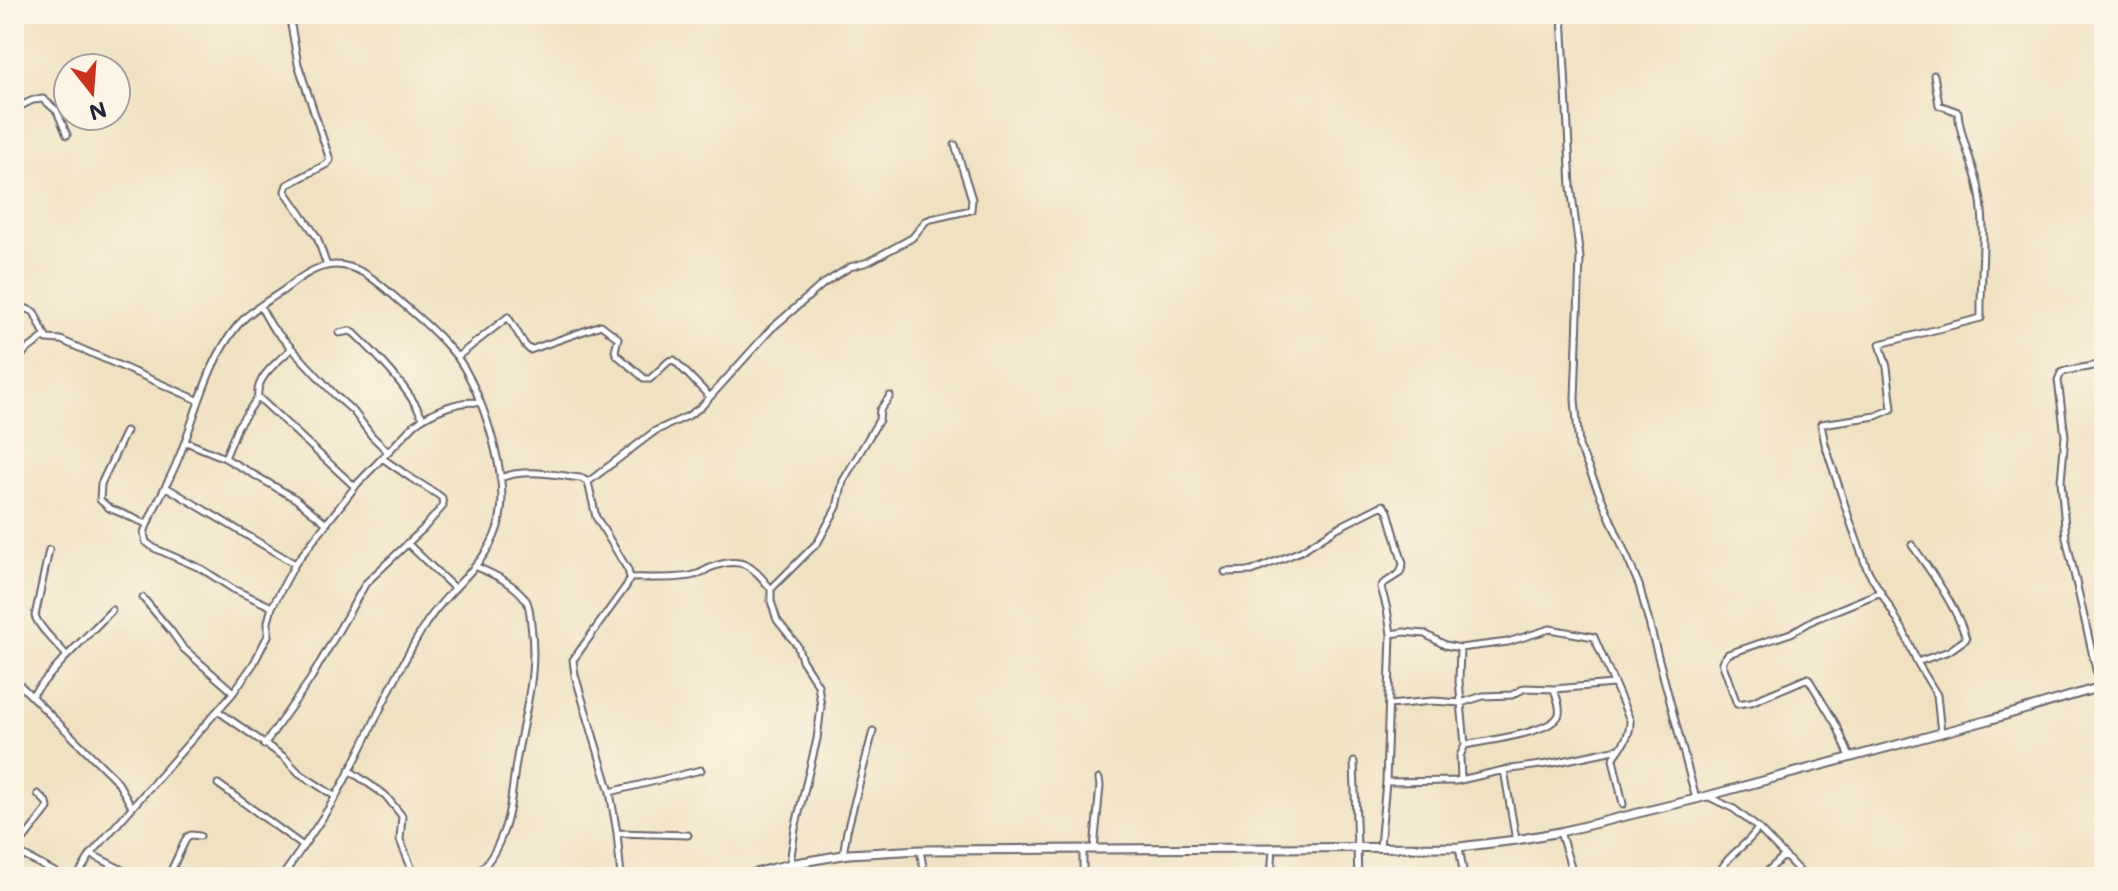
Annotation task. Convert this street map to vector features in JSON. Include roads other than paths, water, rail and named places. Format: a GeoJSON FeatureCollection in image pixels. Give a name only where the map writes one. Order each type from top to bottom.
{"type":"FeatureCollection","features":[{"type":"Feature","properties":{"kind":"main road"},"geometry":{"type":"LineString","coordinates":[[739,877],[790,864],[868,852],[1459,847],[1516,840],[1696,799],[2102,687]]}},
{"type":"Feature","properties":{"kind":"street"},"geometry":{"type":"LineString","coordinates":[[289,14],[298,64],[330,160],[287,185],[285,191],[317,237],[327,266]]}},
{"type":"Feature","properties":{"kind":"street"},"geometry":{"type":"LineString","coordinates":[[1562,14],[1571,187],[1580,258],[1575,399],[1579,446],[1639,585],[1696,799]]}},
{"type":"Feature","properties":{"kind":"street"},"geometry":{"type":"LineString","coordinates":[[1934,75],[1939,105],[1958,112],[1959,126],[1978,186],[1983,237],[1981,318],[1880,344],[1887,367],[1892,409],[1876,416],[1821,424],[1867,569],[1937,695],[1941,733]]}},
{"type":"Feature","properties":{"kind":"street"},"geometry":{"type":"LineString","coordinates":[[14,109],[43,99],[57,111],[67,135]]}},
{"type":"Feature","properties":{"kind":"street"},"geometry":{"type":"LineString","coordinates":[[588,482],[655,431],[701,407],[771,329],[823,284],[850,267],[868,262],[912,238],[926,221],[971,210],[972,199],[955,145]]}},
{"type":"Feature","properties":{"kind":"street"},"geometry":{"type":"LineString","coordinates":[[272,607],[233,589],[202,569],[149,545],[144,538],[147,524],[185,442],[198,400],[228,339],[239,324],[308,274],[327,266],[352,266],[423,322],[457,357],[474,387],[498,462],[502,509],[490,546],[425,623],[336,797],[282,877]]}},
{"type":"Feature","properties":{"kind":"street"},"geometry":{"type":"LineString","coordinates":[[14,303],[34,312],[44,337],[50,341],[61,340],[198,400]]}},
{"type":"Feature","properties":{"kind":"street"},"geometry":{"type":"LineString","coordinates":[[260,306],[272,327],[291,349],[354,412],[388,452]]}},
{"type":"Feature","properties":{"kind":"street"},"geometry":{"type":"LineString","coordinates":[[457,357],[508,317],[530,350],[601,325],[617,336],[617,355],[645,379],[650,379],[674,360],[710,397]]}},
{"type":"Feature","properties":{"kind":"street"},"geometry":{"type":"LineString","coordinates":[[339,333],[354,333],[375,353],[410,396],[423,418]]}},
{"type":"Feature","properties":{"kind":"street"},"geometry":{"type":"LineString","coordinates":[[14,368],[24,352],[44,337]]}},
{"type":"Feature","properties":{"kind":"street"},"geometry":{"type":"LineString","coordinates":[[291,349],[260,381],[258,397],[355,487]]}},
{"type":"Feature","properties":{"kind":"street"},"geometry":{"type":"LineString","coordinates":[[2102,687],[2066,538],[2061,481],[2065,436],[2058,380],[2065,371],[2104,364]]}},
{"type":"Feature","properties":{"kind":"street"},"geometry":{"type":"LineString","coordinates":[[462,403],[474,387]]}},
{"type":"Feature","properties":{"kind":"street"},"geometry":{"type":"LineString","coordinates":[[771,589],[818,542],[837,507],[843,481],[890,396]]}},
{"type":"Feature","properties":{"kind":"street"},"geometry":{"type":"LineString","coordinates":[[225,458],[238,426],[258,397]]}},
{"type":"Feature","properties":{"kind":"street"},"geometry":{"type":"LineString","coordinates":[[77,877],[91,854],[233,693],[268,636],[272,607],[295,564],[355,487],[423,418],[462,403],[480,403]]}},
{"type":"Feature","properties":{"kind":"street"},"geometry":{"type":"LineString","coordinates":[[126,431],[101,484],[100,500],[109,508],[147,524]]}},
{"type":"Feature","properties":{"kind":"street"},"geometry":{"type":"LineString","coordinates":[[185,442],[225,458],[296,499],[326,523]]}},
{"type":"Feature","properties":{"kind":"street"},"geometry":{"type":"LineString","coordinates":[[264,745],[310,680],[366,583],[440,511],[442,498],[382,458]]}},
{"type":"Feature","properties":{"kind":"street"},"geometry":{"type":"LineString","coordinates":[[500,479],[518,472],[581,478],[588,482],[596,517],[628,570],[630,578],[627,585],[573,660],[610,792],[621,877]]}},
{"type":"Feature","properties":{"kind":"street"},"geometry":{"type":"LineString","coordinates":[[166,487],[295,564]]}},
{"type":"Feature","properties":{"kind":"street"},"geometry":{"type":"LineString","coordinates":[[1225,572],[1252,571],[1301,551],[1337,528],[1383,505],[1388,511],[1403,564],[1400,573],[1381,587],[1391,634],[1386,782],[1380,846]]}},
{"type":"Feature","properties":{"kind":"street"},"geometry":{"type":"LineString","coordinates":[[407,543],[454,588]]}},
{"type":"Feature","properties":{"kind":"street"},"geometry":{"type":"LineString","coordinates":[[1912,545],[1963,627],[1966,639],[1949,651],[1917,662]]}},
{"type":"Feature","properties":{"kind":"street"},"geometry":{"type":"LineString","coordinates":[[49,550],[35,616],[67,656]]}},
{"type":"Feature","properties":{"kind":"street"},"geometry":{"type":"LineString","coordinates":[[630,578],[692,576],[729,562],[743,563],[754,568],[771,589],[777,620],[797,645],[802,660],[818,685],[821,706],[817,739],[795,829],[790,864]]}},
{"type":"Feature","properties":{"kind":"street"},"geometry":{"type":"LineString","coordinates":[[468,877],[485,866],[507,821],[517,755],[531,694],[534,653],[526,599],[499,578],[475,566]]}},
{"type":"Feature","properties":{"kind":"street"},"geometry":{"type":"LineString","coordinates":[[1850,757],[1837,726],[1808,678],[1751,702],[1737,704],[1722,662],[1728,654],[1791,633],[1815,619],[1881,592]]}},
{"type":"Feature","properties":{"kind":"street"},"geometry":{"type":"LineString","coordinates":[[143,598],[183,648],[233,693]]}},
{"type":"Feature","properties":{"kind":"street"},"geometry":{"type":"LineString","coordinates":[[31,696],[112,610]]}},
{"type":"Feature","properties":{"kind":"street"},"geometry":{"type":"LineString","coordinates":[[1391,634],[1425,634],[1445,645],[1460,648],[1508,642],[1550,629],[1591,635],[1596,640],[1631,725],[1613,763],[1623,804]]}},
{"type":"Feature","properties":{"kind":"street"},"geometry":{"type":"LineString","coordinates":[[1460,648],[1459,681],[1465,745],[1460,756],[1461,780]]}},
{"type":"Feature","properties":{"kind":"street"},"geometry":{"type":"LineString","coordinates":[[14,679],[117,781],[132,807]]}},
{"type":"Feature","properties":{"kind":"street"},"geometry":{"type":"LineString","coordinates":[[1389,705],[1433,701],[1461,703],[1483,696],[1512,695],[1525,688],[1613,684]]}},
{"type":"Feature","properties":{"kind":"street"},"geometry":{"type":"LineString","coordinates":[[1465,745],[1548,726],[1558,715],[1559,709],[1554,689]]}},
{"type":"Feature","properties":{"kind":"street"},"geometry":{"type":"LineString","coordinates":[[218,711],[336,797]]}},
{"type":"Feature","properties":{"kind":"street"},"geometry":{"type":"LineString","coordinates":[[843,856],[873,731]]}},
{"type":"Feature","properties":{"kind":"street"},"geometry":{"type":"LineString","coordinates":[[1386,782],[1461,780],[1620,749]]}},
{"type":"Feature","properties":{"kind":"street"},"geometry":{"type":"LineString","coordinates":[[1354,762],[1358,877]]}},
{"type":"Feature","properties":{"kind":"street"},"geometry":{"type":"LineString","coordinates":[[349,770],[385,795],[402,816],[400,840],[415,877]]}},
{"type":"Feature","properties":{"kind":"street"},"geometry":{"type":"LineString","coordinates":[[610,792],[701,770]]}},
{"type":"Feature","properties":{"kind":"street"},"geometry":{"type":"LineString","coordinates":[[1504,770],[1516,840]]}},
{"type":"Feature","properties":{"kind":"street"},"geometry":{"type":"LineString","coordinates":[[1094,849],[1099,779]]}},
{"type":"Feature","properties":{"kind":"street"},"geometry":{"type":"LineString","coordinates":[[218,784],[303,846]]}},
{"type":"Feature","properties":{"kind":"street"},"geometry":{"type":"LineString","coordinates":[[38,794],[48,808],[14,852],[64,877]]}},
{"type":"Feature","properties":{"kind":"street"},"geometry":{"type":"LineString","coordinates":[[1707,796],[1734,809],[1758,828],[1805,877]]}},
{"type":"Feature","properties":{"kind":"street"},"geometry":{"type":"LineString","coordinates":[[1719,875],[1722,864],[1753,838],[1758,828]]}},
{"type":"Feature","properties":{"kind":"street"},"geometry":{"type":"LineString","coordinates":[[1560,832],[1574,877]]}},
{"type":"Feature","properties":{"kind":"street"},"geometry":{"type":"LineString","coordinates":[[617,833],[688,835]]}},
{"type":"Feature","properties":{"kind":"street"},"geometry":{"type":"LineString","coordinates":[[168,877],[187,837],[200,836]]}},
{"type":"Feature","properties":{"kind":"street"},"geometry":{"type":"LineString","coordinates":[[1459,847],[1464,877]]}},
{"type":"Feature","properties":{"kind":"street"},"geometry":{"type":"LineString","coordinates":[[1083,848],[1083,877]]}},
{"type":"Feature","properties":{"kind":"street"},"geometry":{"type":"LineString","coordinates":[[1271,877],[1273,848]]}},
{"type":"Feature","properties":{"kind":"street"},"geometry":{"type":"LineString","coordinates":[[920,850],[925,877]]}},
{"type":"Feature","properties":{"kind":"street"},"geometry":{"type":"LineString","coordinates":[[91,854],[136,877]]}},
{"type":"Feature","properties":{"kind":"street"},"geometry":{"type":"LineString","coordinates":[[1761,877],[1784,856]]}}]}
